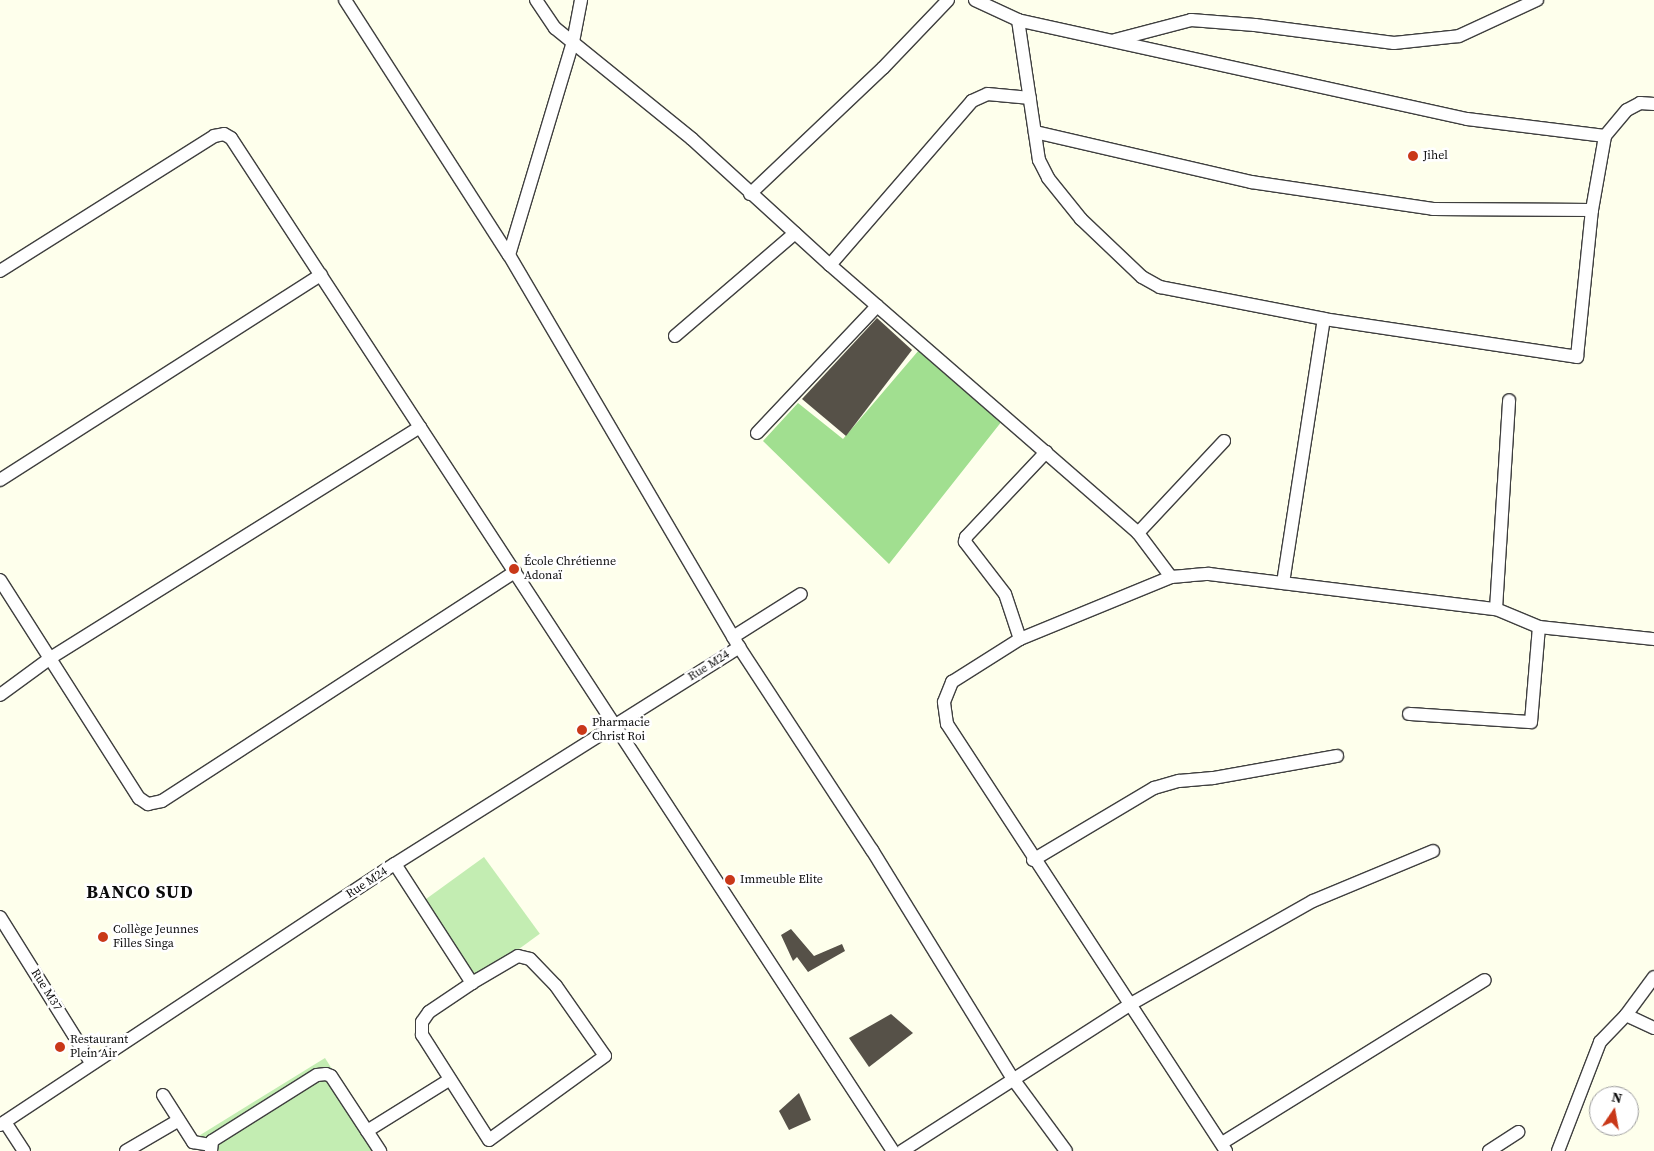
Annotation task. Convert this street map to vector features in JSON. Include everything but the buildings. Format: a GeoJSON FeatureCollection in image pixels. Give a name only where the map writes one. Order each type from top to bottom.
{"type":"FeatureCollection","features":[{"type":"Feature","properties":{"kind":"street"},"geometry":{"type":"LineString","coordinates":[[346,0],[509,255],[736,642],[872,850],[1013,1079],[1066,1151]]}},
{"type":"Feature","properties":{"kind":"street"},"geometry":{"type":"LineString","coordinates":[[536,0],[555,28],[692,140],[830,265],[1138,534],[1171,578]]}},
{"type":"Feature","properties":{"kind":"street"},"geometry":{"type":"LineString","coordinates":[[509,255],[574,42],[581,0]]}},
{"type":"Feature","properties":{"kind":"street"},"geometry":{"type":"LineString","coordinates":[[750,194],[883,68],[948,0]]}},
{"type":"Feature","properties":{"kind":"street"},"geometry":{"type":"LineString","coordinates":[[975,0],[1018,20],[1467,119],[1605,136]]}},
{"type":"Feature","properties":{"kind":"street"},"geometry":{"type":"LineString","coordinates":[[1113,41],[1191,20],[1255,25],[1394,43],[1459,36],[1537,0]]}},
{"type":"Feature","properties":{"kind":"street"},"geometry":{"type":"LineString","coordinates":[[1018,20],[1040,160],[1048,178],[1081,219],[1142,277],[1160,287],[1324,319],[1574,358],[1578,354],[1592,210],[1605,136],[1627,110],[1640,103],[1654,104]]}},
{"type":"Feature","properties":{"kind":"street"},"geometry":{"type":"LineString","coordinates":[[830,265],[972,101],[988,94],[1030,98]]}},
{"type":"Feature","properties":{"kind":"street"},"geometry":{"type":"LineString","coordinates":[[1035,132],[1252,182],[1433,209],[1592,210]]}},
{"type":"Feature","properties":{"kind":"street"},"geometry":{"type":"LineString","coordinates":[[0,271],[214,136],[224,134],[231,138],[893,1151]]}},
{"type":"Feature","properties":{"kind":"street"},"geometry":{"type":"LineString","coordinates":[[675,336],[795,234]]}},
{"type":"Feature","properties":{"kind":"street"},"geometry":{"type":"LineString","coordinates":[[0,480],[321,275]]}},
{"type":"Feature","properties":{"kind":"street"},"geometry":{"type":"LineString","coordinates":[[757,433],[877,306]]}},
{"type":"Feature","properties":{"kind":"street"},"geometry":{"type":"LineString","coordinates":[[1284,583],[1324,319]]}},
{"type":"Feature","properties":{"kind":"street"},"geometry":{"type":"LineString","coordinates":[[1496,608],[1509,400]]}},
{"type":"Feature","properties":{"kind":"street"},"geometry":{"type":"LineString","coordinates":[[0,695],[52,657],[420,427]]}},
{"type":"Feature","properties":{"kind":"street"},"geometry":{"type":"LineString","coordinates":[[1138,534],[1224,442]]}},
{"type":"Feature","properties":{"kind":"street"},"geometry":{"type":"LineString","coordinates":[[1020,639],[1005,594],[965,542],[966,537],[1046,452]]}},
{"type":"Feature","properties":{"kind":"street"},"geometry":{"type":"LineString","coordinates":[[0,580],[52,657],[139,798],[148,804],[162,801],[514,572]]}},
{"type":"Feature","properties":{"kind":"street"},"geometry":{"type":"LineString","coordinates":[[1485,980],[1224,1147],[1034,860],[947,724],[944,702],[952,682],[1020,639],[1171,578],[1209,574],[1496,608],[1539,627],[1654,639]]}},
{"type":"Feature","properties":{"kind":"street","name":"Rue M24"},"geometry":{"type":"LineString","coordinates":[[3,1124],[395,864],[614,725],[736,642],[801,594]]}},
{"type":"Feature","properties":{"kind":"street"},"geometry":{"type":"LineString","coordinates":[[1409,714],[1531,722],[1539,627]]}},
{"type":"Feature","properties":{"kind":"street"},"geometry":{"type":"LineString","coordinates":[[1034,860],[1154,788],[1178,781],[1212,778],[1337,756]]}},
{"type":"Feature","properties":{"kind":"street"},"geometry":{"type":"LineString","coordinates":[[902,1151],[1129,1004],[1313,901],[1433,851]]}},
{"type":"Feature","properties":{"kind":"street"},"geometry":{"type":"LineString","coordinates":[[395,864],[472,983]]}},
{"type":"Feature","properties":{"kind":"street","name":"Rue M37"},"geometry":{"type":"LineString","coordinates":[[0,917],[92,1064]]}},
{"type":"Feature","properties":{"kind":"street"},"geometry":{"type":"LineString","coordinates":[[518,956],[530,959],[556,986],[605,1056],[491,1140],[488,1139],[449,1080],[422,1035],[422,1022],[429,1012],[472,983],[518,956]]}},
{"type":"Feature","properties":{"kind":"street"},"geometry":{"type":"LineString","coordinates":[[1558,1151],[1600,1042],[1626,1015],[1654,977]]}},
{"type":"Feature","properties":{"kind":"street"},"geometry":{"type":"LineString","coordinates":[[1626,1015],[1654,1028]]}},
{"type":"Feature","properties":{"kind":"street"},"geometry":{"type":"LineString","coordinates":[[163,1095],[195,1144],[210,1148],[317,1075],[326,1074],[331,1076],[380,1151]]}},
{"type":"Feature","properties":{"kind":"street"},"geometry":{"type":"LineString","coordinates":[[368,1131],[449,1080]]}},
{"type":"Feature","properties":{"kind":"street"},"geometry":{"type":"LineString","coordinates":[[126,1151],[179,1120]]}},
{"type":"Feature","properties":{"kind":"street"},"geometry":{"type":"LineString","coordinates":[[3,1124],[24,1151]]}},
{"type":"Feature","properties":{"kind":"street"},"geometry":{"type":"LineString","coordinates":[[1489,1151],[1518,1132]]}},
{"type":"Feature","properties":{"kind":"green space"},"geometry":{"type":"Polygon","coordinates":[[[919,350],[1002,421],[889,564],[763,441],[798,403],[843,439],[919,350]]]}},
{"type":"Feature","properties":{"kind":"green space"},"geometry":{"type":"Polygon","coordinates":[[[484,857],[540,934],[477,980],[421,903],[484,857]]]}},
{"type":"Feature","properties":{"kind":"green space"},"geometry":{"type":"Polygon","coordinates":[[[325,1058],[384,1151],[205,1151],[197,1137],[325,1058]]]}},
{"type":"Feature","properties":{"kind":"place","name":"Jihel"},"geometry":{"type":"Point","coordinates":[1413,156]}},
{"type":"Feature","properties":{"kind":"place","name":"École Chrétienne Adonaï"},"geometry":{"type":"Point","coordinates":[514,569]}},
{"type":"Feature","properties":{"kind":"place","name":"Pharmacie Christ Roi"},"geometry":{"type":"Point","coordinates":[582,730]}},
{"type":"Feature","properties":{"kind":"place","name":"Immeuble Elite"},"geometry":{"type":"Point","coordinates":[730,880]}},
{"type":"Feature","properties":{"kind":"place","name":"Collège Jeunnes Filles Singa"},"geometry":{"type":"Point","coordinates":[103,937]}},
{"type":"Feature","properties":{"kind":"place","name":"Restaurant Plein Air"},"geometry":{"type":"Point","coordinates":[60,1047]}},
{"type":"Feature","properties":{"kind":"district","name":"BANCO SUD"},"geometry":{"type":"Point","coordinates":[140,892]}}]}
